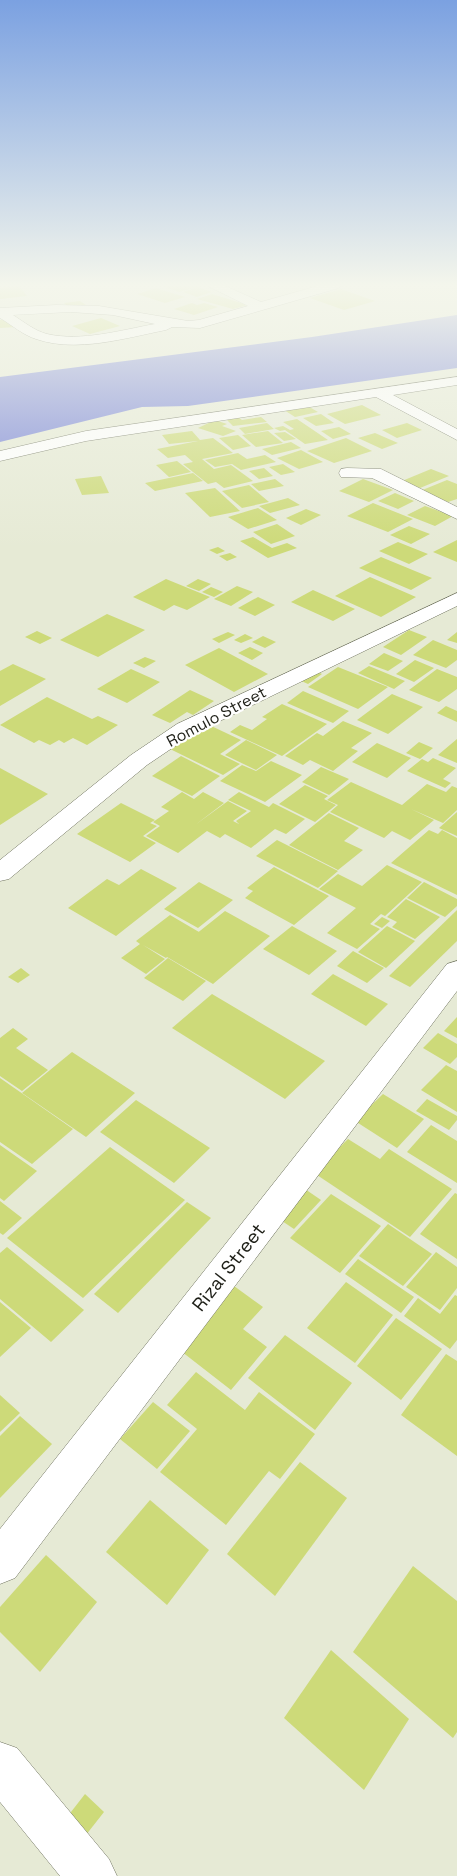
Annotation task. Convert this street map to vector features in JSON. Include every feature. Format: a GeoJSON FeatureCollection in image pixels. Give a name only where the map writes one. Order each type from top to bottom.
{"type":"FeatureCollection","features":[{"type":"Feature","properties":{"kind":"street"},"geometry":{"type":"LineString","coordinates":[[0,456],[86,436],[377,392],[457,382]]}},
{"type":"Feature","properties":{"kind":"street"},"geometry":{"type":"LineString","coordinates":[[377,392],[457,435]]}},
{"type":"Feature","properties":{"kind":"street"},"geometry":{"type":"LineString","coordinates":[[348,473],[375,473],[457,514]]}},
{"type":"Feature","properties":{"kind":"street","name":"Romulo Street"},"geometry":{"type":"LineString","coordinates":[[0,874],[139,760],[185,729],[457,599]]}},
{"type":"Feature","properties":{"kind":"street","name":"Rizal Street"},"geometry":{"type":"LineString","coordinates":[[0,1563],[457,971]]}},
{"type":"Feature","properties":{"kind":"street"},"geometry":{"type":"LineString","coordinates":[[0,1764],[92,1876]]}},
{"type":"Feature","properties":{"kind":"water"},"geometry":{"type":"Polygon","coordinates":[[[35,373],[425,373],[188,406],[142,407],[0,442],[0,377],[35,373]]]}},
{"type":"Feature","properties":{"kind":"building"},"geometry":{"type":"Polygon","coordinates":[[[306,405],[318,412],[295,417],[284,410],[306,405]]]}},
{"type":"Feature","properties":{"kind":"building"},"geometry":{"type":"Polygon","coordinates":[[[362,405],[381,415],[345,424],[327,414],[362,405]]]}},
{"type":"Feature","properties":{"kind":"building"},"geometry":{"type":"Polygon","coordinates":[[[321,414],[334,423],[316,426],[303,418],[321,414]]]}},
{"type":"Feature","properties":{"kind":"building"},"geometry":{"type":"Polygon","coordinates":[[[238,417],[242,420],[261,417],[267,422],[233,426],[226,419],[238,417]]]}},
{"type":"Feature","properties":{"kind":"building"},"geometry":{"type":"Polygon","coordinates":[[[297,419],[328,440],[305,444],[285,430],[280,431],[274,428],[283,426],[290,430],[294,429],[283,422],[297,419]]]}},
{"type":"Feature","properties":{"kind":"building"},"geometry":{"type":"Polygon","coordinates":[[[215,420],[227,424],[222,426],[236,431],[223,436],[198,428],[215,420]]]}},
{"type":"Feature","properties":{"kind":"building"},"geometry":{"type":"Polygon","coordinates":[[[267,423],[274,429],[245,434],[239,428],[267,423]]]}},
{"type":"Feature","properties":{"kind":"building"},"geometry":{"type":"Polygon","coordinates":[[[407,423],[422,430],[397,438],[382,430],[407,423]]]}},
{"type":"Feature","properties":{"kind":"building"},"geometry":{"type":"Polygon","coordinates":[[[339,427],[351,434],[333,439],[321,431],[339,427]]]}},
{"type":"Feature","properties":{"kind":"building"},"geometry":{"type":"Polygon","coordinates":[[[192,431],[200,440],[213,438],[233,453],[202,459],[214,469],[231,465],[253,481],[224,488],[216,482],[208,484],[183,464],[193,462],[185,455],[168,458],[157,449],[198,441],[169,444],[162,435],[192,431]]]}},
{"type":"Feature","properties":{"kind":"building"},"geometry":{"type":"Polygon","coordinates":[[[268,431],[283,443],[256,447],[242,435],[268,431]]]}},
{"type":"Feature","properties":{"kind":"building"},"geometry":{"type":"Polygon","coordinates":[[[285,432],[296,439],[284,441],[274,433],[285,432]]]}},
{"type":"Feature","properties":{"kind":"building"},"geometry":{"type":"Polygon","coordinates":[[[375,433],[398,443],[382,449],[358,438],[375,433]]]}},
{"type":"Feature","properties":{"kind":"building"},"geometry":{"type":"Polygon","coordinates":[[[238,435],[251,446],[233,450],[219,438],[238,435]]]}},
{"type":"Feature","properties":{"kind":"building"},"geometry":{"type":"Polygon","coordinates":[[[346,438],[372,451],[334,463],[307,451],[346,438]]]}},
{"type":"Feature","properties":{"kind":"building"},"geometry":{"type":"Polygon","coordinates":[[[291,442],[301,448],[272,455],[262,449],[291,442]]]}},
{"type":"Feature","properties":{"kind":"building"},"geometry":{"type":"Polygon","coordinates":[[[301,450],[323,462],[299,469],[277,458],[301,450]]]}},
{"type":"Feature","properties":{"kind":"building"},"geometry":{"type":"Polygon","coordinates":[[[238,453],[247,459],[265,455],[276,462],[241,470],[232,464],[215,467],[205,460],[238,453]]]}},
{"type":"Feature","properties":{"kind":"building"},"geometry":{"type":"Polygon","coordinates":[[[177,461],[191,472],[169,477],[156,465],[177,461]]]}},
{"type":"Feature","properties":{"kind":"building"},"geometry":{"type":"Polygon","coordinates":[[[283,464],[295,472],[281,475],[269,467],[283,464]]]}},
{"type":"Feature","properties":{"kind":"building"},"geometry":{"type":"Polygon","coordinates":[[[264,468],[273,476],[259,479],[249,471],[264,468]]]}},
{"type":"Feature","properties":{"kind":"building"},"geometry":{"type":"Polygon","coordinates":[[[431,469],[449,476],[420,488],[402,481],[431,469]]]}},
{"type":"Feature","properties":{"kind":"building"},"geometry":{"type":"Polygon","coordinates":[[[193,473],[203,481],[155,491],[145,483],[193,473]]]}},
{"type":"Feature","properties":{"kind":"building"},"geometry":{"type":"Polygon","coordinates":[[[101,476],[109,493],[82,495],[75,479],[101,476]]]}},
{"type":"Feature","properties":{"kind":"building"},"geometry":{"type":"Polygon","coordinates":[[[275,479],[284,486],[259,491],[251,484],[275,479]]]}},
{"type":"Feature","properties":{"kind":"building"},"geometry":{"type":"Polygon","coordinates":[[[363,479],[393,490],[369,502],[339,491],[363,479]]]}},
{"type":"Feature","properties":{"kind":"building"},"geometry":{"type":"Polygon","coordinates":[[[447,480],[457,484],[457,499],[448,502],[420,491],[447,480]]]}},
{"type":"Feature","properties":{"kind":"building"},"geometry":{"type":"Polygon","coordinates":[[[249,485],[269,502],[242,508],[222,491],[249,485]]]}},
{"type":"Feature","properties":{"kind":"building"},"geometry":{"type":"Polygon","coordinates":[[[215,488],[240,511],[210,517],[185,493],[215,488]]]}},
{"type":"Feature","properties":{"kind":"building"},"geometry":{"type":"Polygon","coordinates":[[[395,493],[414,501],[398,509],[378,501],[395,493]]]}},
{"type":"Feature","properties":{"kind":"building"},"geometry":{"type":"Polygon","coordinates":[[[288,498],[300,505],[270,513],[259,506],[288,498]]]}},
{"type":"Feature","properties":{"kind":"building"},"geometry":{"type":"Polygon","coordinates":[[[373,503],[413,519],[388,532],[347,516],[373,503]]]}},
{"type":"Feature","properties":{"kind":"building"},"geometry":{"type":"Polygon","coordinates":[[[425,506],[453,516],[435,526],[407,515],[425,506]]]}},
{"type":"Feature","properties":{"kind":"building"},"geometry":{"type":"Polygon","coordinates":[[[258,508],[277,520],[248,529],[228,517],[258,508]]]}},
{"type":"Feature","properties":{"kind":"building"},"geometry":{"type":"Polygon","coordinates":[[[306,509],[321,515],[301,525],[286,518],[306,509]]]}},
{"type":"Feature","properties":{"kind":"building"},"geometry":{"type":"Polygon","coordinates":[[[277,524],[295,536],[271,544],[253,532],[277,524]]]}},
{"type":"Feature","properties":{"kind":"building"},"geometry":{"type":"Polygon","coordinates":[[[409,526],[430,534],[411,544],[390,535],[409,526]]]}},
{"type":"Feature","properties":{"kind":"building"},"geometry":{"type":"Polygon","coordinates":[[[253,537],[272,548],[287,543],[297,548],[268,558],[240,541],[253,537]]]}},
{"type":"Feature","properties":{"kind":"building"},"geometry":{"type":"Polygon","coordinates":[[[457,540],[457,562],[433,552],[457,540]]]}},
{"type":"Feature","properties":{"kind":"building"},"geometry":{"type":"Polygon","coordinates":[[[398,542],[428,554],[409,564],[379,551],[398,542]]]}},
{"type":"Feature","properties":{"kind":"building"},"geometry":{"type":"Polygon","coordinates":[[[218,547],[225,551],[217,554],[209,550],[218,547]]]}},
{"type":"Feature","properties":{"kind":"building"},"geometry":{"type":"Polygon","coordinates":[[[230,553],[237,557],[227,561],[219,556],[230,553]]]}},
{"type":"Feature","properties":{"kind":"building"},"geometry":{"type":"Polygon","coordinates":[[[381,557],[432,578],[411,590],[359,568],[381,557]]]}},
{"type":"Feature","properties":{"kind":"building"},"geometry":{"type":"Polygon","coordinates":[[[370,577],[416,597],[381,617],[335,596],[370,577]]]}},
{"type":"Feature","properties":{"kind":"building"},"geometry":{"type":"Polygon","coordinates":[[[166,579],[210,597],[187,610],[174,605],[164,611],[133,597],[166,579]]]}},
{"type":"Feature","properties":{"kind":"building"},"geometry":{"type":"Polygon","coordinates":[[[198,579],[211,584],[199,591],[186,586],[198,579]]]}},
{"type":"Feature","properties":{"kind":"building"},"geometry":{"type":"Polygon","coordinates":[[[237,586],[253,592],[231,606],[214,599],[237,586]]]}},
{"type":"Feature","properties":{"kind":"building"},"geometry":{"type":"Polygon","coordinates":[[[211,587],[223,592],[214,597],[202,592],[211,587]]]}},
{"type":"Feature","properties":{"kind":"building"},"geometry":{"type":"Polygon","coordinates":[[[313,590],[355,609],[333,621],[291,602],[313,590]]]}},
{"type":"Feature","properties":{"kind":"building"},"geometry":{"type":"Polygon","coordinates":[[[258,597],[275,605],[255,616],[238,608],[258,597]]]}},
{"type":"Feature","properties":{"kind":"building"},"geometry":{"type":"Polygon","coordinates":[[[107,614],[145,630],[98,657],[60,640],[107,614]]]}},
{"type":"Feature","properties":{"kind":"building"},"geometry":{"type":"Polygon","coordinates":[[[409,630],[427,637],[401,655],[383,647],[409,630]]]}},
{"type":"Feature","properties":{"kind":"building"},"geometry":{"type":"Polygon","coordinates":[[[37,631],[52,638],[40,644],[25,637],[37,631]]]}},
{"type":"Feature","properties":{"kind":"building"},"geometry":{"type":"Polygon","coordinates":[[[228,632],[235,635],[219,643],[212,639],[228,632]]]}},
{"type":"Feature","properties":{"kind":"building"},"geometry":{"type":"Polygon","coordinates":[[[457,632],[457,643],[447,640],[457,632]]]}},
{"type":"Feature","properties":{"kind":"building"},"geometry":{"type":"Polygon","coordinates":[[[245,634],[253,638],[241,643],[234,640],[245,634]]]}},
{"type":"Feature","properties":{"kind":"building"},"geometry":{"type":"Polygon","coordinates":[[[263,636],[276,642],[265,648],[252,642],[263,636]]]}},
{"type":"Feature","properties":{"kind":"building"},"geometry":{"type":"Polygon","coordinates":[[[433,640],[457,650],[457,660],[446,668],[413,655],[433,640]]]}},
{"type":"Feature","properties":{"kind":"building"},"geometry":{"type":"Polygon","coordinates":[[[250,647],[263,653],[252,660],[238,653],[250,647]]]}},
{"type":"Feature","properties":{"kind":"building"},"geometry":{"type":"Polygon","coordinates":[[[219,648],[268,674],[234,692],[185,665],[219,648]]]}},
{"type":"Feature","properties":{"kind":"building"},"geometry":{"type":"Polygon","coordinates":[[[384,653],[403,661],[388,671],[369,664],[384,653]]]}},
{"type":"Feature","properties":{"kind":"building"},"geometry":{"type":"Polygon","coordinates":[[[145,657],[156,661],[144,668],[133,663],[145,657]]]}},
{"type":"Feature","properties":{"kind":"building"},"geometry":{"type":"Polygon","coordinates":[[[415,660],[434,668],[414,682],[396,674],[415,660]]]}},
{"type":"Feature","properties":{"kind":"building"},"geometry":{"type":"Polygon","coordinates":[[[13,664],[46,679],[0,706],[0,671],[13,664]]]}},
{"type":"Feature","properties":{"kind":"building"},"geometry":{"type":"Polygon","coordinates":[[[369,666],[405,681],[394,689],[358,673],[369,666]]]}},
{"type":"Feature","properties":{"kind":"building"},"geometry":{"type":"Polygon","coordinates":[[[338,667],[388,687],[358,709],[308,687],[338,667]]]}},
{"type":"Feature","properties":{"kind":"building"},"geometry":{"type":"Polygon","coordinates":[[[131,669],[160,682],[127,703],[97,689],[131,669]]]}},
{"type":"Feature","properties":{"kind":"building"},"geometry":{"type":"Polygon","coordinates":[[[437,669],[457,677],[457,689],[439,702],[409,690],[437,669]]]}},
{"type":"Feature","properties":{"kind":"building"},"geometry":{"type":"Polygon","coordinates":[[[314,670],[322,674],[308,684],[299,680],[314,670]]]}},
{"type":"Feature","properties":{"kind":"building"},"geometry":{"type":"Polygon","coordinates":[[[190,690],[214,701],[193,715],[187,712],[170,723],[152,715],[190,690]]]}},
{"type":"Feature","properties":{"kind":"building"},"geometry":{"type":"Polygon","coordinates":[[[303,691],[349,711],[333,723],[287,703],[303,691]]]}},
{"type":"Feature","properties":{"kind":"building"},"geometry":{"type":"Polygon","coordinates":[[[392,694],[423,707],[388,734],[357,720],[392,694]]]}},
{"type":"Feature","properties":{"kind":"building"},"geometry":{"type":"Polygon","coordinates":[[[47,697],[92,719],[98,716],[118,725],[87,745],[73,738],[64,743],[59,740],[50,745],[39,740],[34,743],[0,725],[47,697]]]}},
{"type":"Feature","properties":{"kind":"building"},"geometry":{"type":"Polygon","coordinates":[[[282,704],[327,724],[282,756],[230,732],[240,725],[252,730],[267,719],[262,717],[282,704]]]}},
{"type":"Feature","properties":{"kind":"building"},"geometry":{"type":"Polygon","coordinates":[[[446,706],[457,711],[457,722],[437,713],[446,706]]]}},
{"type":"Feature","properties":{"kind":"building"},"geometry":{"type":"Polygon","coordinates":[[[343,721],[372,733],[351,748],[358,751],[333,771],[310,760],[303,765],[285,756],[317,733],[323,736],[343,721]]]}},
{"type":"Feature","properties":{"kind":"building"},"geometry":{"type":"Polygon","coordinates":[[[207,724],[241,740],[220,754],[240,764],[223,775],[170,749],[207,724]]]}},
{"type":"Feature","properties":{"kind":"building"},"geometry":{"type":"Polygon","coordinates":[[[457,739],[457,763],[438,755],[457,739]]]}},
{"type":"Feature","properties":{"kind":"building"},"geometry":{"type":"Polygon","coordinates":[[[246,740],[277,755],[256,770],[225,755],[246,740]]]}},
{"type":"Feature","properties":{"kind":"building"},"geometry":{"type":"Polygon","coordinates":[[[419,742],[433,748],[420,759],[406,753],[419,742]]]}},
{"type":"Feature","properties":{"kind":"building"},"geometry":{"type":"Polygon","coordinates":[[[377,743],[411,758],[387,778],[352,762],[377,743]]]}},
{"type":"Feature","properties":{"kind":"building"},"geometry":{"type":"Polygon","coordinates":[[[181,756],[220,776],[192,796],[152,776],[181,756]]]}},
{"type":"Feature","properties":{"kind":"building"},"geometry":{"type":"Polygon","coordinates":[[[433,758],[456,768],[443,779],[451,783],[445,788],[407,771],[422,759],[428,762],[433,758]]]}},
{"type":"Feature","properties":{"kind":"building"},"geometry":{"type":"Polygon","coordinates":[[[271,761],[302,775],[265,802],[220,781],[242,765],[256,771],[271,761]]]}},
{"type":"Feature","properties":{"kind":"building"},"geometry":{"type":"Polygon","coordinates":[[[321,767],[349,779],[329,795],[302,782],[321,767]]]}},
{"type":"Feature","properties":{"kind":"building"},"geometry":{"type":"Polygon","coordinates":[[[0,768],[48,794],[0,825],[0,768]]]}},
{"type":"Feature","properties":{"kind":"building"},"geometry":{"type":"Polygon","coordinates":[[[351,782],[402,805],[427,784],[446,792],[452,786],[457,788],[457,810],[443,823],[411,809],[434,820],[410,840],[392,831],[384,838],[330,812],[338,805],[327,800],[351,782]]]}},
{"type":"Feature","properties":{"kind":"building"},"geometry":{"type":"Polygon","coordinates":[[[305,785],[328,796],[324,799],[336,805],[315,822],[279,804],[305,785]]]}},
{"type":"Feature","properties":{"kind":"building"},"geometry":{"type":"Polygon","coordinates":[[[182,792],[194,799],[203,792],[224,803],[195,825],[228,801],[247,811],[233,821],[239,824],[236,821],[251,811],[228,800],[239,792],[269,807],[273,803],[305,819],[286,834],[275,829],[251,848],[225,834],[220,838],[207,831],[178,853],[146,836],[160,826],[153,822],[169,811],[161,807],[182,792]]]}},
{"type":"Feature","properties":{"kind":"building"},"geometry":{"type":"Polygon","coordinates":[[[121,803],[155,820],[150,823],[157,826],[143,836],[156,843],[130,862],[77,834],[121,803]]]}},
{"type":"Feature","properties":{"kind":"building"},"geometry":{"type":"Polygon","coordinates":[[[457,812],[457,836],[439,828],[457,812]]]}},
{"type":"Feature","properties":{"kind":"building"},"geometry":{"type":"Polygon","coordinates":[[[329,813],[359,828],[344,841],[363,850],[338,870],[289,845],[329,813]]]}},
{"type":"Feature","properties":{"kind":"building"},"geometry":{"type":"Polygon","coordinates":[[[429,830],[438,834],[442,830],[457,838],[457,895],[391,863],[429,830]]]}},
{"type":"Feature","properties":{"kind":"building"},"geometry":{"type":"Polygon","coordinates":[[[277,840],[338,871],[318,888],[256,856],[277,840]]]}},
{"type":"Feature","properties":{"kind":"building"},"geometry":{"type":"Polygon","coordinates":[[[387,865],[422,882],[385,916],[381,914],[370,924],[380,929],[357,949],[327,933],[356,908],[319,889],[338,874],[362,886],[387,865]]]}},
{"type":"Feature","properties":{"kind":"building"},"geometry":{"type":"Polygon","coordinates":[[[274,867],[329,896],[294,925],[245,898],[253,891],[247,888],[274,867]]]}},
{"type":"Feature","properties":{"kind":"building"},"geometry":{"type":"Polygon","coordinates":[[[141,869],[177,888],[116,936],[68,908],[107,879],[119,885],[141,869]]]}},
{"type":"Feature","properties":{"kind":"building"},"geometry":{"type":"Polygon","coordinates":[[[199,882],[233,900],[198,928],[164,909],[199,882]]]}},
{"type":"Feature","properties":{"kind":"building"},"geometry":{"type":"Polygon","coordinates":[[[424,882],[457,899],[457,906],[445,917],[407,898],[424,882]]]}},
{"type":"Feature","properties":{"kind":"building"},"geometry":{"type":"Polygon","coordinates":[[[406,899],[440,917],[415,939],[392,927],[397,922],[387,917],[406,899]]]}},
{"type":"Feature","properties":{"kind":"building"},"geometry":{"type":"Polygon","coordinates":[[[457,910],[457,941],[410,987],[389,976],[457,910]]]}},
{"type":"Feature","properties":{"kind":"building"},"geometry":{"type":"Polygon","coordinates":[[[225,911],[270,936],[213,984],[143,945],[165,959],[146,974],[121,958],[140,944],[136,941],[170,915],[199,932],[225,911]]]}},
{"type":"Feature","properties":{"kind":"building"},"geometry":{"type":"Polygon","coordinates":[[[382,917],[390,921],[382,928],[374,924],[382,917]]]}},
{"type":"Feature","properties":{"kind":"building"},"geometry":{"type":"Polygon","coordinates":[[[292,926],[337,951],[309,975],[263,949],[292,926]]]}},
{"type":"Feature","properties":{"kind":"building"},"geometry":{"type":"Polygon","coordinates":[[[387,926],[415,941],[386,968],[358,952],[387,926]]]}},
{"type":"Feature","properties":{"kind":"building"},"geometry":{"type":"Polygon","coordinates":[[[353,951],[384,968],[367,983],[337,966],[353,951]]]}},
{"type":"Feature","properties":{"kind":"building"},"geometry":{"type":"Polygon","coordinates":[[[168,958],[206,981],[183,1001],[144,978],[168,958]]]}},
{"type":"Feature","properties":{"kind":"building"},"geometry":{"type":"Polygon","coordinates":[[[21,968],[30,975],[18,983],[8,977],[21,968]]]}},
{"type":"Feature","properties":{"kind":"building"},"geometry":{"type":"Polygon","coordinates":[[[333,974],[388,1004],[366,1026],[311,994],[333,974]]]}},
{"type":"Feature","properties":{"kind":"building"},"geometry":{"type":"Polygon","coordinates":[[[212,994],[325,1061],[285,1099],[172,1028],[212,994]]]}},
{"type":"Feature","properties":{"kind":"building"},"geometry":{"type":"Polygon","coordinates":[[[457,1017],[457,1038],[444,1031],[457,1017]]]}},
{"type":"Feature","properties":{"kind":"building"},"geometry":{"type":"Polygon","coordinates":[[[13,1028],[28,1039],[16,1048],[48,1070],[22,1091],[0,1076],[0,1038],[13,1028]]]}},
{"type":"Feature","properties":{"kind":"building"},"geometry":{"type":"Polygon","coordinates":[[[438,1033],[457,1044],[457,1057],[450,1064],[423,1048],[438,1033]]]}},
{"type":"Feature","properties":{"kind":"building"},"geometry":{"type":"Polygon","coordinates":[[[72,1052],[135,1093],[86,1137],[22,1093],[72,1052]]]}},
{"type":"Feature","properties":{"kind":"building"},"geometry":{"type":"Polygon","coordinates":[[[446,1065],[457,1071],[457,1112],[421,1090],[446,1065]]]}},
{"type":"Feature","properties":{"kind":"building"},"geometry":{"type":"Polygon","coordinates":[[[0,1078],[73,1129],[32,1164],[0,1142],[0,1078]]]}},
{"type":"Feature","properties":{"kind":"building"},"geometry":{"type":"Polygon","coordinates":[[[383,1094],[424,1119],[397,1148],[355,1121],[383,1094]]]}},
{"type":"Feature","properties":{"kind":"building"},"geometry":{"type":"Polygon","coordinates":[[[427,1099],[457,1116],[457,1120],[449,1130],[416,1111],[427,1099]]]}},
{"type":"Feature","properties":{"kind":"building"},"geometry":{"type":"Polygon","coordinates":[[[136,1100],[210,1148],[174,1183],[100,1132],[136,1100]]]}},
{"type":"Feature","properties":{"kind":"building"},"geometry":{"type":"Polygon","coordinates":[[[431,1125],[457,1141],[457,1183],[407,1152],[431,1125]]]}},
{"type":"Feature","properties":{"kind":"building"},"geometry":{"type":"Polygon","coordinates":[[[348,1139],[380,1159],[389,1149],[452,1189],[410,1237],[314,1173],[348,1139]]]}},
{"type":"Feature","properties":{"kind":"building"},"geometry":{"type":"Polygon","coordinates":[[[0,1145],[37,1171],[4,1201],[0,1198],[0,1145]]]}},
{"type":"Feature","properties":{"kind":"building"},"geometry":{"type":"Polygon","coordinates":[[[110,1147],[185,1200],[83,1298],[7,1238],[110,1147]]]}},
{"type":"Feature","properties":{"kind":"building"},"geometry":{"type":"Polygon","coordinates":[[[302,1187],[321,1200],[294,1229],[282,1221],[302,1187]]]}},
{"type":"Feature","properties":{"kind":"building"},"geometry":{"type":"Polygon","coordinates":[[[455,1193],[457,1194],[457,1259],[420,1234],[455,1193]]]}},
{"type":"Feature","properties":{"kind":"building"},"geometry":{"type":"Polygon","coordinates":[[[331,1194],[381,1226],[340,1273],[290,1238],[331,1194]]]}},
{"type":"Feature","properties":{"kind":"building"},"geometry":{"type":"Polygon","coordinates":[[[0,1201],[22,1218],[3,1235],[0,1233],[0,1201]]]}},
{"type":"Feature","properties":{"kind":"building"},"geometry":{"type":"Polygon","coordinates":[[[187,1202],[211,1218],[118,1313],[94,1294],[187,1202]]]}},
{"type":"Feature","properties":{"kind":"building"},"geometry":{"type":"Polygon","coordinates":[[[388,1224],[432,1254],[403,1286],[359,1256],[388,1224]]]}},
{"type":"Feature","properties":{"kind":"building"},"geometry":{"type":"Polygon","coordinates":[[[7,1247],[84,1310],[51,1342],[0,1299],[0,1253],[7,1247]]]}},
{"type":"Feature","properties":{"kind":"building"},"geometry":{"type":"Polygon","coordinates":[[[436,1252],[457,1267],[457,1288],[440,1310],[406,1287],[436,1252]]]}},
{"type":"Feature","properties":{"kind":"building"},"geometry":{"type":"Polygon","coordinates":[[[358,1259],[414,1297],[401,1313],[345,1274],[358,1259]]]}},
{"type":"Feature","properties":{"kind":"building"},"geometry":{"type":"Polygon","coordinates":[[[346,1282],[393,1315],[355,1363],[307,1328],[346,1282]]]}},
{"type":"Feature","properties":{"kind":"building"},"geometry":{"type":"Polygon","coordinates":[[[234,1286],[263,1307],[243,1329],[267,1347],[231,1390],[177,1348],[234,1286]]]}},
{"type":"Feature","properties":{"kind":"building"},"geometry":{"type":"Polygon","coordinates":[[[455,1295],[457,1296],[457,1340],[450,1349],[404,1316],[418,1298],[440,1314],[455,1295]]]}},
{"type":"Feature","properties":{"kind":"building"},"geometry":{"type":"Polygon","coordinates":[[[0,1302],[31,1328],[0,1357],[0,1302]]]}},
{"type":"Feature","properties":{"kind":"building"},"geometry":{"type":"Polygon","coordinates":[[[396,1318],[442,1349],[401,1400],[357,1366],[396,1318]]]}},
{"type":"Feature","properties":{"kind":"building"},"geometry":{"type":"Polygon","coordinates":[[[285,1335],[352,1383],[315,1430],[248,1378],[285,1335]]]}},
{"type":"Feature","properties":{"kind":"building"},"geometry":{"type":"Polygon","coordinates":[[[446,1354],[457,1361],[457,1456],[401,1415],[446,1354]]]}},
{"type":"Feature","properties":{"kind":"building"},"geometry":{"type":"Polygon","coordinates":[[[196,1372],[245,1410],[259,1392],[315,1434],[280,1479],[269,1471],[226,1525],[160,1472],[197,1429],[167,1405],[196,1372]]]}},
{"type":"Feature","properties":{"kind":"building"},"geometry":{"type":"Polygon","coordinates":[[[0,1395],[20,1413],[0,1432],[0,1395]]]}},
{"type":"Feature","properties":{"kind":"building"},"geometry":{"type":"Polygon","coordinates":[[[153,1402],[190,1431],[157,1469],[120,1439],[153,1402]]]}},
{"type":"Feature","properties":{"kind":"building"},"geometry":{"type":"Polygon","coordinates":[[[20,1416],[52,1444],[0,1498],[0,1436],[20,1416]]]}},
{"type":"Feature","properties":{"kind":"building"},"geometry":{"type":"Polygon","coordinates":[[[300,1462],[347,1498],[275,1596],[227,1554],[300,1462]]]}},
{"type":"Feature","properties":{"kind":"building"},"geometry":{"type":"Polygon","coordinates":[[[150,1500],[209,1550],[167,1605],[106,1552],[150,1500]]]}},
{"type":"Feature","properties":{"kind":"building"},"geometry":{"type":"Polygon","coordinates":[[[46,1555],[97,1602],[40,1672],[0,1632],[0,1607],[46,1555]]]}},
{"type":"Feature","properties":{"kind":"building"},"geometry":{"type":"Polygon","coordinates":[[[413,1566],[457,1601],[457,1732],[453,1738],[353,1652],[413,1566]]]}},
{"type":"Feature","properties":{"kind":"building"},"geometry":{"type":"Polygon","coordinates":[[[331,1650],[409,1719],[364,1790],[284,1718],[331,1650]]]}},
{"type":"Feature","properties":{"kind":"building"},"geometry":{"type":"Polygon","coordinates":[[[85,1794],[104,1812],[82,1840],[64,1821],[85,1794]]]}}]}
